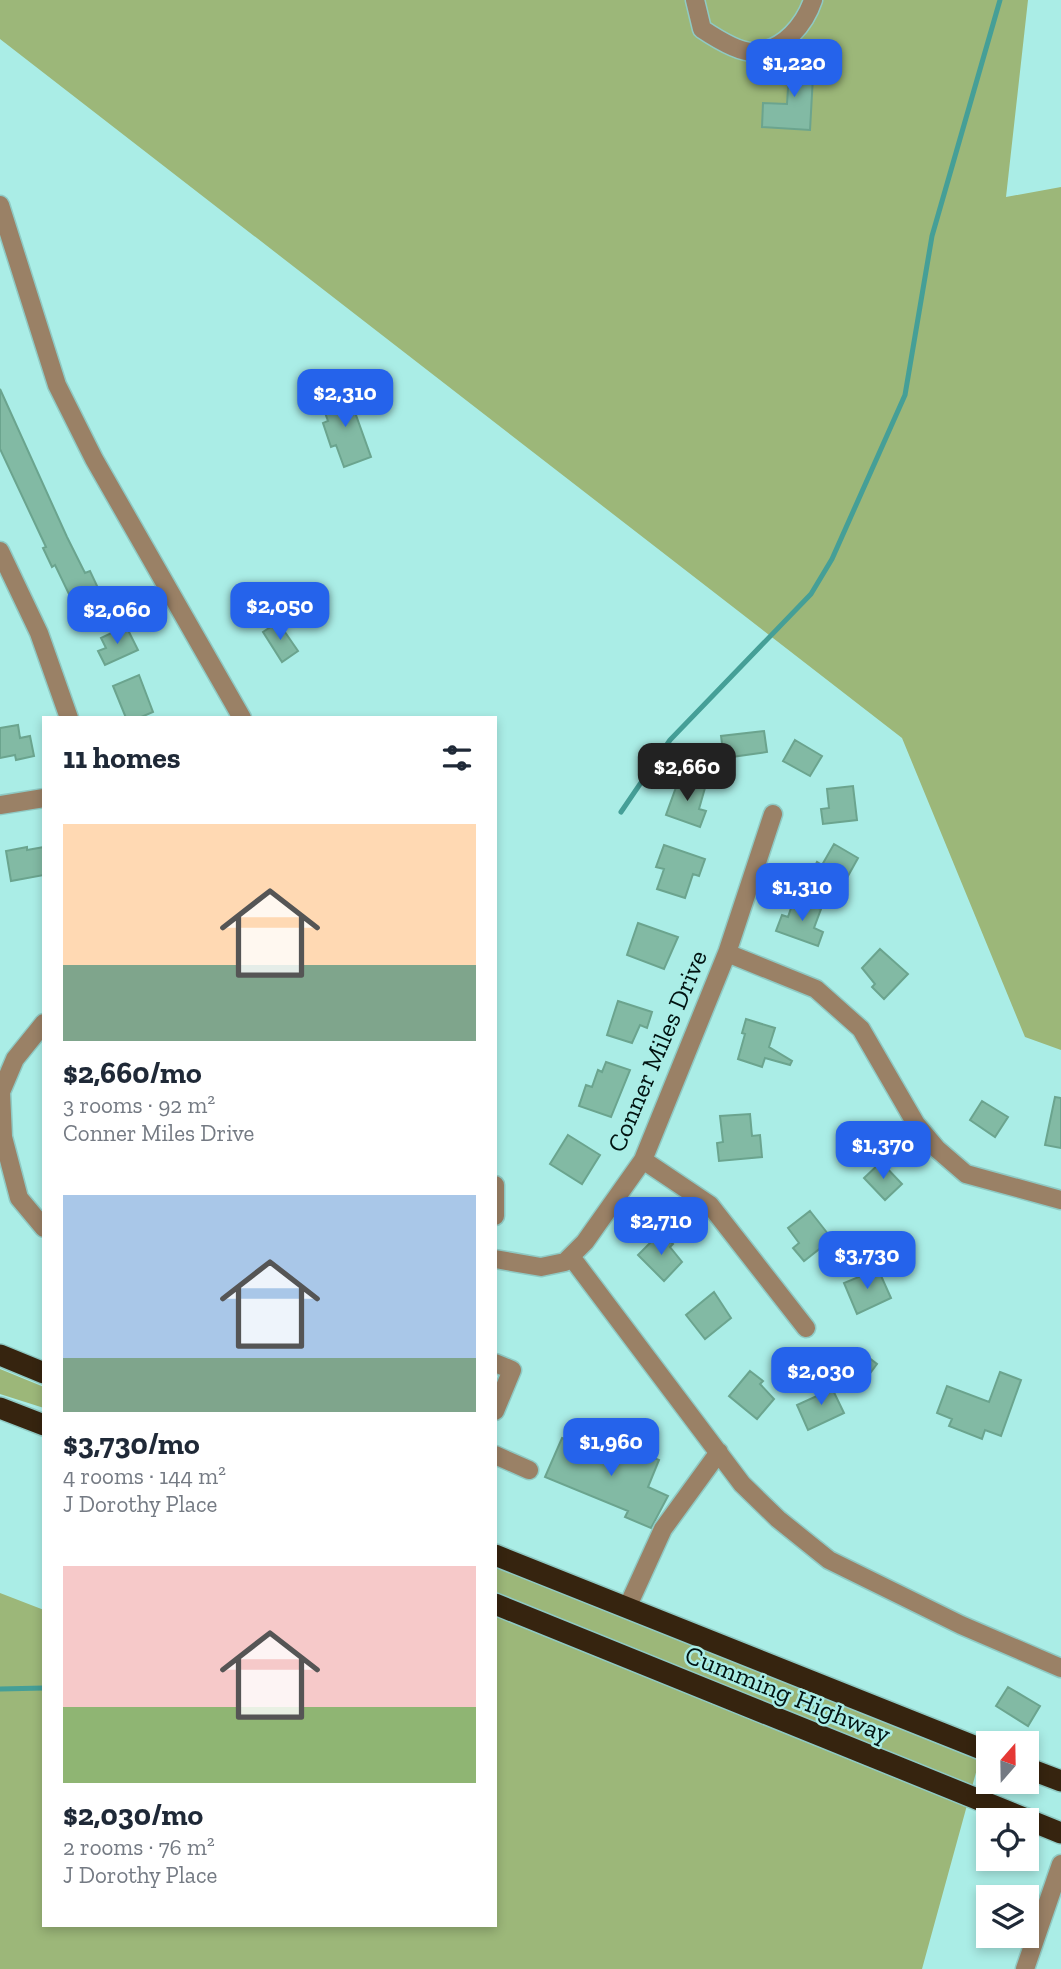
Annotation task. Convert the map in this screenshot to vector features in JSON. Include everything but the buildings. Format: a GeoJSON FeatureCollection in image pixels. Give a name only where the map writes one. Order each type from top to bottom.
{"type":"FeatureCollection","features":[{"type":"Feature","properties":{"kind":"highway"},"geometry":{"type":"LineString","coordinates":[[0,1355],[42,1372]]}},
{"type":"Feature","properties":{"kind":"highway"},"geometry":{"type":"LineString","coordinates":[[0,1408],[42,1424]]}},
{"type":"Feature","properties":{"kind":"highway","name":"Cumming Highway"},"geometry":{"type":"LineString","coordinates":[[497,1556],[976,1747]]}},
{"type":"Feature","properties":{"kind":"highway","name":"Cumming Highway"},"geometry":{"type":"LineString","coordinates":[[497,1605],[1061,1833]]}},
{"type":"Feature","properties":{"kind":"highway"},"geometry":{"type":"LineString","coordinates":[[1040,1773],[1061,1781]]}},
{"type":"Feature","properties":{"kind":"street"},"geometry":{"type":"LineString","coordinates":[[695,0],[702,29],[722,42],[755,53],[786,41],[808,14],[813,0]]}},
{"type":"Feature","properties":{"kind":"street"},"geometry":{"type":"LineString","coordinates":[[0,205],[57,385],[94,459],[241,716]]}},
{"type":"Feature","properties":{"kind":"street"},"geometry":{"type":"LineString","coordinates":[[2,557],[38,633],[68,716]]}},
{"type":"Feature","properties":{"kind":"street"},"geometry":{"type":"LineString","coordinates":[[0,805],[42,798]]}},
{"type":"Feature","properties":{"kind":"street","name":"Conner Miles Drive"},"geometry":{"type":"LineString","coordinates":[[572,1258],[643,1160],[727,953],[773,814]]}},
{"type":"Feature","properties":{"kind":"street"},"geometry":{"type":"LineString","coordinates":[[727,953],[816,989],[860,1029],[916,1124],[937,1149],[966,1174],[1061,1200]]}},
{"type":"Feature","properties":{"kind":"street"},"geometry":{"type":"LineString","coordinates":[[42,1025],[15,1059],[1,1092],[3,1137],[19,1198],[42,1226]]}},
{"type":"Feature","properties":{"kind":"street"},"geometry":{"type":"LineString","coordinates":[[643,1160],[710,1205],[806,1328]]}},
{"type":"Feature","properties":{"kind":"street"},"geometry":{"type":"LineString","coordinates":[[497,1259],[541,1267],[559,1265],[572,1258],[742,1484],[829,1560],[961,1625],[1061,1668]]}},
{"type":"Feature","properties":{"kind":"street"},"geometry":{"type":"LineString","coordinates":[[497,1364],[512,1370],[497,1406]]}},
{"type":"Feature","properties":{"kind":"street"},"geometry":{"type":"LineString","coordinates":[[628,1608],[663,1529],[719,1452]]}},
{"type":"Feature","properties":{"kind":"street"},"geometry":{"type":"LineString","coordinates":[[497,1456],[529,1470]]}},
{"type":"Feature","properties":{"kind":"street"},"geometry":{"type":"LineString","coordinates":[[1025,1969],[1061,1864]]}},
{"type":"Feature","properties":{"kind":"green space"},"geometry":{"type":"Polygon","coordinates":[[[0,0],[1028,0],[1006,197],[1061,187],[1061,1050],[1025,1037],[902,738],[0,39],[0,0]]]}},
{"type":"Feature","properties":{"kind":"green space"},"geometry":{"type":"Polygon","coordinates":[[[0,1369],[42,1386],[42,1407],[0,1394],[0,1369]]]}},
{"type":"Feature","properties":{"kind":"green space"},"geometry":{"type":"Polygon","coordinates":[[[497,1549],[976,1744],[976,1772],[922,1969],[0,1969],[0,1593],[42,1609],[42,1927],[497,1927],[497,1549]]]}},
{"type":"Feature","properties":{"kind":"waterway"},"geometry":{"type":"LineString","coordinates":[[621,812],[670,740],[811,594],[832,559],[905,395],[932,236],[1000,0]]}},
{"type":"Feature","properties":{"kind":"waterway"},"geometry":{"type":"LineString","coordinates":[[0,1689],[42,1688]]}}]}
